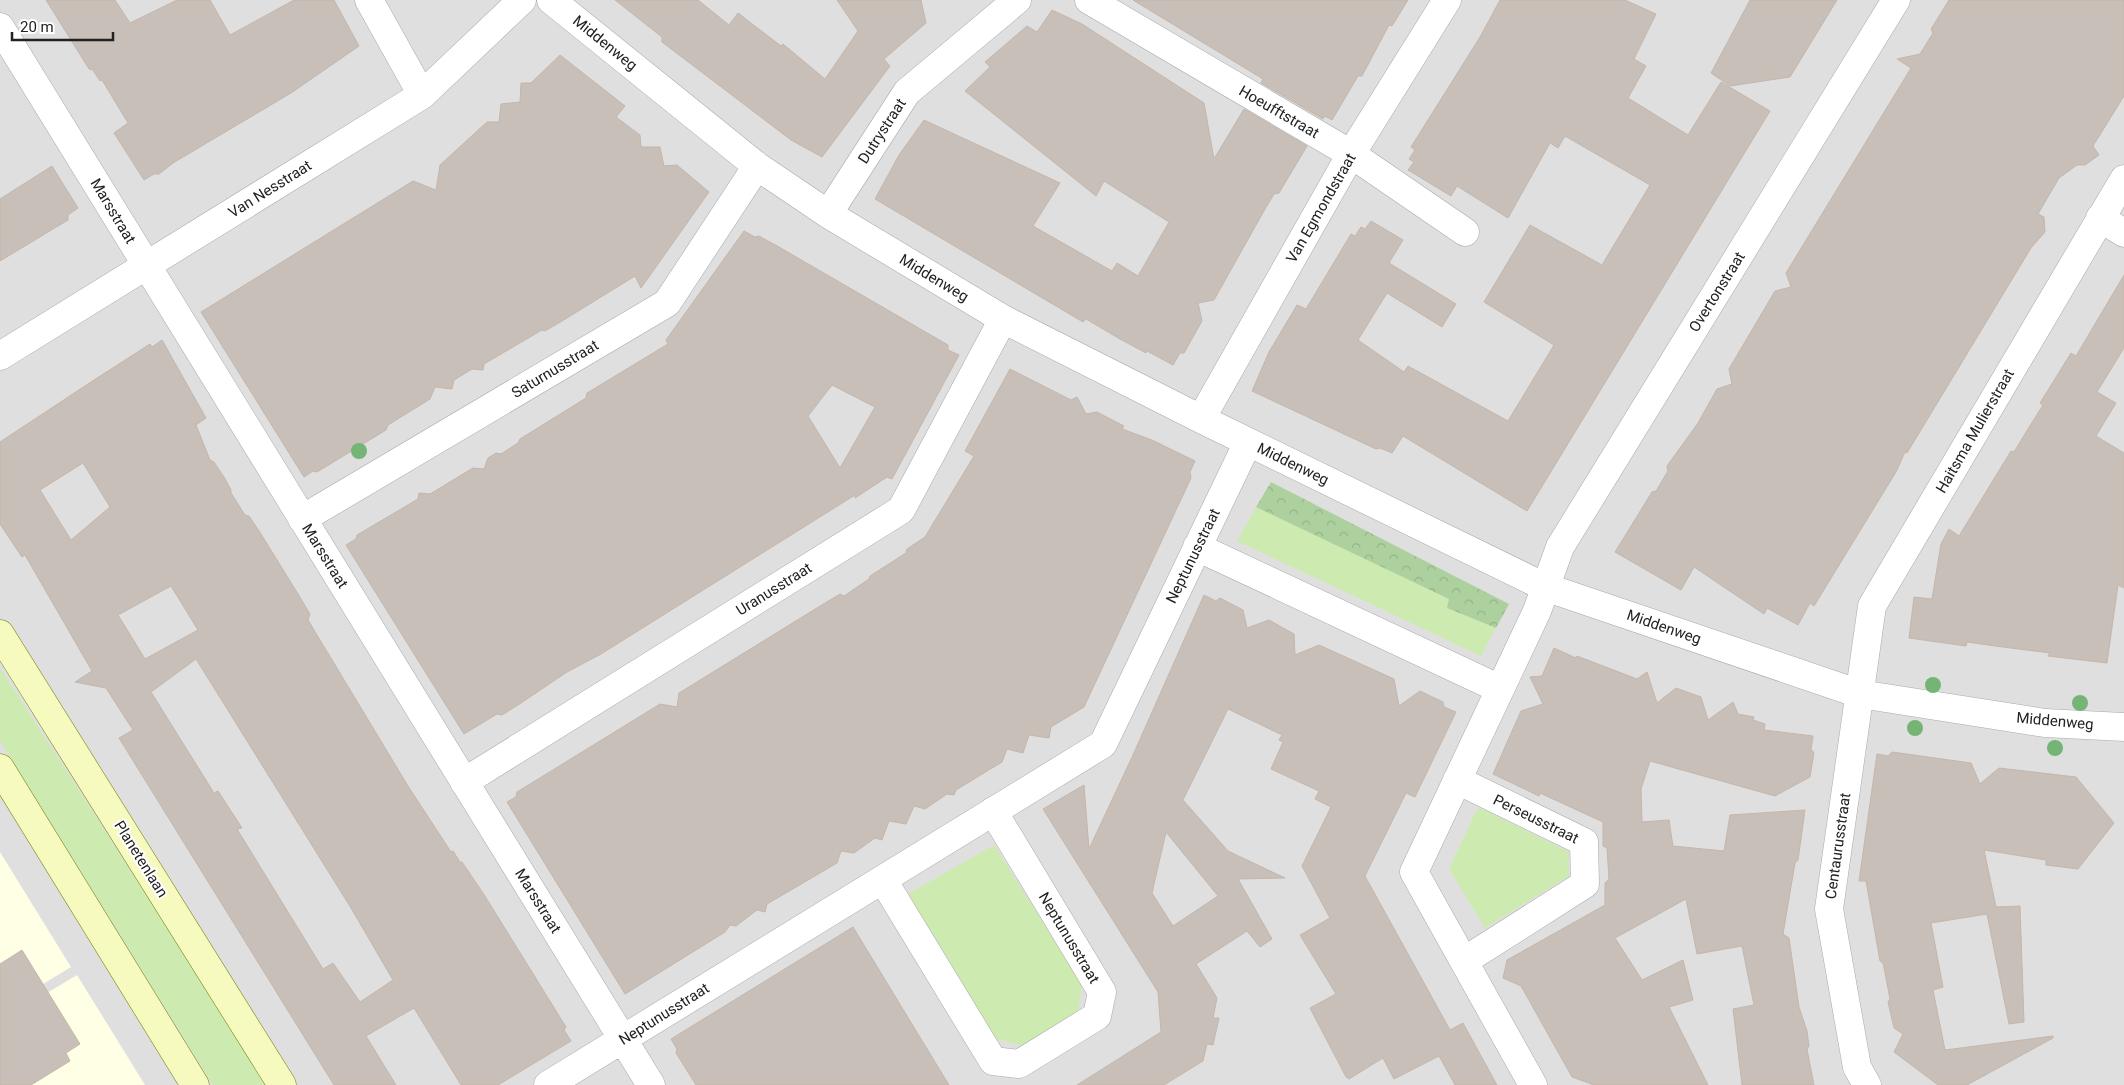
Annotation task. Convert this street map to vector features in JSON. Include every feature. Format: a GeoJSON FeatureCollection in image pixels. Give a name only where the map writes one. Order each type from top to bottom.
{"type":"FeatureCollection","features":[{"type":"Feature","properties":{"kind":"street"},"geometry":{"type":"LineString","coordinates":[[369,0],[422,96]]}},
{"type":"Feature","properties":{"kind":"street","name":"Van Nesstraat"},"geometry":{"type":"LineString","coordinates":[[0,356],[422,96],[522,0]]}},
{"type":"Feature","properties":{"kind":"street","name":"Middenweg"},"geometry":{"type":"LineString","coordinates":[[551,0],[757,166],[828,214],[1003,319],[1201,419],[1545,587],[1860,694],[2045,723],[2124,727]]}},
{"type":"Feature","properties":{"kind":"street","name":"Dutrystraat"},"geometry":{"type":"LineString","coordinates":[[828,214],[908,92],[1018,0]]}},
{"type":"Feature","properties":{"kind":"street","name":"Hoeufftstraat"},"geometry":{"type":"LineString","coordinates":[[1089,0],[1351,154],[1465,232]]}},
{"type":"Feature","properties":{"kind":"street","name":"Van Egmondstraat"},"geometry":{"type":"LineString","coordinates":[[1201,419],[1351,154],[1446,0]]}},
{"type":"Feature","properties":{"kind":"street","name":"Overtonstraat"},"geometry":{"type":"LineString","coordinates":[[1545,587],[1560,547],[1896,0]]}},
{"type":"Feature","properties":{"kind":"street","name":"Marsstraat"},"geometry":{"type":"LineString","coordinates":[[0,26],[651,1085]]}},
{"type":"Feature","properties":{"kind":"street","name":"Saturnusstraat"},"geometry":{"type":"LineString","coordinates":[[302,520],[667,303],[757,166]]}},
{"type":"Feature","properties":{"kind":"street","name":"Haitsma Mulierstraat"},"geometry":{"type":"LineString","coordinates":[[1860,694],[1872,606],[2124,179]]}},
{"type":"Feature","properties":{"kind":"street"},"geometry":{"type":"LineString","coordinates":[[2100,218],[2124,233]]}},
{"type":"Feature","properties":{"kind":"street","name":"Uranusstraat"},"geometry":{"type":"LineString","coordinates":[[464,782],[901,510],[1003,319]]}},
{"type":"Feature","properties":{"kind":"street","name":"Neptunusstraat"},"geometry":{"type":"LineString","coordinates":[[548,1085],[1103,744],[1248,442]]}},
{"type":"Feature","properties":{"kind":"street"},"geometry":{"type":"LineString","coordinates":[[1197,548],[1500,689]]}},
{"type":"Feature","properties":{"kind":"street"},"geometry":{"type":"LineString","coordinates":[[1533,1085],[1414,872],[1537,611],[1545,587]]}},
{"type":"Feature","properties":{"kind":"street","name":"Planetenlaan"},"geometry":{"type":"LineString","coordinates":[[0,634],[282,1085]]}},
{"type":"Feature","properties":{"kind":"street","name":"Centaurusstraat"},"geometry":{"type":"LineString","coordinates":[[1860,694],[1829,909],[1858,1068],[1867,1085]]}},
{"type":"Feature","properties":{"kind":"street"},"geometry":{"type":"LineString","coordinates":[[0,768],[195,1085]]}},
{"type":"Feature","properties":{"kind":"street","name":"Perseusstraat"},"geometry":{"type":"LineString","coordinates":[[1457,780],[1584,842],[1585,884],[1464,961]]}},
{"type":"Feature","properties":{"kind":"street","name":"Neptunusstraat"},"geometry":{"type":"LineString","coordinates":[[883,880],[993,1061],[1019,1064],[1097,1016],[1102,992],[993,811]]}},
{"type":"Feature","properties":{"kind":"shaded area"},"geometry":{"type":"Polygon","coordinates":[[[0,0],[2124,0],[2124,1085],[0,1085],[0,0]]]}},
{"type":"Feature","properties":{"kind":"shaded area"},"geometry":{"type":"Polygon","coordinates":[[[0,852],[71,967],[0,1010],[0,852]]]}},
{"type":"Feature","properties":{"kind":"shaded area"},"geometry":{"type":"Polygon","coordinates":[[[77,975],[145,1085],[0,1085],[0,1021],[77,975]]]}},
{"type":"Feature","properties":{"kind":"green space"},"geometry":{"type":"Polygon","coordinates":[[[1271,482],[1509,604],[1496,628],[1447,608],[1449,599],[1256,507],[1271,482]]]}},
{"type":"Feature","properties":{"kind":"green space"},"geometry":{"type":"Polygon","coordinates":[[[1256,507],[1378,562],[1450,599],[1447,608],[1496,628],[1481,656],[1237,541],[1256,507]]]}},
{"type":"Feature","properties":{"kind":"green space"},"geometry":{"type":"Polygon","coordinates":[[[0,668],[269,1085],[213,1085],[0,741],[0,668]]]}},
{"type":"Feature","properties":{"kind":"green space"},"geometry":{"type":"Polygon","coordinates":[[[1478,807],[1569,852],[1569,876],[1485,928],[1449,869],[1478,807]]]}},
{"type":"Feature","properties":{"kind":"green space"},"geometry":{"type":"Polygon","coordinates":[[[994,845],[1082,984],[1078,1013],[1022,1046],[994,1038],[908,894],[994,845]]]}},
{"type":"Feature","properties":{"kind":"building"},"geometry":{"type":"Polygon","coordinates":[[[46,0],[115,0],[130,23],[177,0],[210,0],[230,35],[294,0],[334,0],[359,46],[291,93],[173,163],[159,174],[154,174],[144,180],[114,133],[128,123],[102,80],[100,81],[93,70],[89,69],[46,0]]]}},
{"type":"Feature","properties":{"kind":"building"},"geometry":{"type":"Polygon","coordinates":[[[615,0],[698,0],[729,25],[738,13],[781,46],[783,44],[825,79],[858,31],[837,0],[921,0],[926,23],[884,59],[890,66],[822,157],[791,140],[662,42],[662,37],[615,0]]]}},
{"type":"Feature","properties":{"kind":"building"},"geometry":{"type":"Polygon","coordinates":[[[1133,0],[1408,0],[1392,26],[1389,25],[1362,76],[1358,76],[1332,120],[1325,116],[1323,119],[1261,83],[1263,79],[1133,0]]]}},
{"type":"Feature","properties":{"kind":"building"},"geometry":{"type":"Polygon","coordinates":[[[1500,0],[1625,0],[1656,14],[1634,59],[1646,66],[1628,98],[1688,135],[1721,82],[1770,111],[1527,511],[1403,436],[1392,453],[1380,448],[1376,449],[1252,391],[1269,352],[1297,305],[1306,309],[1351,234],[1355,236],[1361,227],[1365,229],[1371,221],[1403,240],[1389,263],[1456,304],[1442,327],[1387,293],[1358,340],[1404,372],[1408,366],[1508,421],[1554,345],[1484,302],[1530,225],[1602,265],[1650,185],[1565,136],[1558,148],[1550,143],[1508,218],[1457,186],[1451,196],[1408,170],[1414,162],[1409,159],[1415,150],[1411,147],[1480,37],[1500,0]]]}},
{"type":"Feature","properties":{"kind":"building"},"geometry":{"type":"Polygon","coordinates":[[[1750,0],[1837,0],[1790,77],[1730,86],[1711,73],[1750,0]]]}},
{"type":"Feature","properties":{"kind":"building"},"geometry":{"type":"Polygon","coordinates":[[[1949,0],[2124,0],[2124,96],[2093,146],[2099,155],[2085,165],[2077,165],[2059,178],[2038,214],[2044,217],[2045,232],[2031,248],[1907,453],[1905,452],[1896,472],[1814,606],[1810,603],[1798,625],[1767,608],[1764,614],[1694,567],[1681,590],[1615,552],[1652,492],[1656,491],[1668,471],[1667,466],[1698,423],[1717,389],[1732,384],[1729,369],[1775,291],[1791,287],[1786,273],[1911,68],[1897,59],[1920,54],[1933,33],[1931,29],[1949,0]]]}},
{"type":"Feature","properties":{"kind":"building"},"geometry":{"type":"Polygon","coordinates":[[[1052,10],[1082,24],[1204,103],[1214,159],[1244,109],[1307,146],[1279,193],[1274,194],[1214,300],[1198,303],[1202,321],[1184,353],[1180,353],[1173,365],[1147,351],[1146,353],[1086,319],[1083,322],[875,199],[899,155],[924,120],[1060,183],[1033,226],[1112,271],[1117,263],[1138,276],[1169,222],[1104,181],[1096,196],[965,91],[990,67],[985,62],[1027,26],[1037,32],[1052,10]]]}},
{"type":"Feature","properties":{"kind":"building"},"geometry":{"type":"Polygon","coordinates":[[[560,55],[625,106],[616,117],[640,135],[641,147],[660,147],[664,166],[677,165],[709,192],[641,288],[635,276],[545,331],[542,330],[484,364],[483,370],[472,369],[454,380],[452,389],[435,387],[430,399],[388,425],[386,430],[317,472],[313,471],[304,477],[201,312],[413,181],[436,190],[440,165],[487,122],[499,122],[501,104],[520,102],[521,83],[531,83],[560,55]]]}},
{"type":"Feature","properties":{"kind":"building"},"geometry":{"type":"Polygon","coordinates":[[[52,166],[78,208],[68,215],[68,220],[0,261],[0,199],[52,166]]]}},
{"type":"Feature","properties":{"kind":"building"},"geometry":{"type":"Polygon","coordinates":[[[744,231],[755,237],[759,236],[779,247],[948,345],[948,350],[959,355],[892,479],[887,477],[855,498],[855,495],[601,654],[567,672],[502,715],[497,714],[464,734],[346,545],[356,539],[357,535],[418,499],[419,493],[430,494],[473,468],[484,469],[488,458],[496,453],[501,454],[518,443],[520,439],[586,398],[587,393],[668,344],[666,340],[744,231]],[[832,385],[808,416],[840,468],[875,407],[832,385]]]}},
{"type":"Feature","properties":{"kind":"building"},"geometry":{"type":"Polygon","coordinates":[[[2124,275],[2124,348],[2097,392],[2116,403],[2096,436],[2124,453],[2124,588],[2118,585],[2107,663],[2048,656],[2050,653],[1967,642],[1966,646],[1909,638],[1914,597],[1932,599],[1941,544],[1949,529],[1959,536],[2011,451],[2014,452],[2043,405],[2040,403],[2071,353],[2076,356],[2124,275]]]}},
{"type":"Feature","properties":{"kind":"building"},"geometry":{"type":"Polygon","coordinates":[[[162,340],[206,418],[196,425],[210,460],[214,462],[224,477],[231,493],[245,515],[249,516],[261,534],[298,594],[310,614],[308,620],[408,786],[451,852],[453,851],[460,862],[462,862],[483,893],[566,1027],[564,1030],[571,1041],[498,1085],[461,1085],[414,1008],[366,1036],[396,1085],[334,1085],[119,738],[133,730],[106,688],[75,682],[92,671],[25,555],[22,557],[0,524],[0,442],[150,344],[152,347],[162,340]],[[83,463],[40,490],[71,540],[110,507],[83,463]],[[171,586],[118,615],[145,659],[198,630],[171,586]],[[196,659],[151,692],[214,793],[218,791],[242,828],[237,829],[323,969],[333,963],[360,1002],[393,980],[351,908],[196,659]]]}},
{"type":"Feature","properties":{"kind":"building"},"geometry":{"type":"Polygon","coordinates":[[[1010,369],[1071,400],[1077,397],[1086,414],[1097,412],[1124,426],[1122,429],[1152,440],[1195,461],[1190,472],[1191,478],[1084,707],[1051,727],[1049,738],[1029,735],[1023,753],[1007,749],[1002,762],[956,790],[954,795],[947,794],[925,809],[914,806],[906,824],[889,821],[882,840],[875,838],[854,853],[841,851],[837,863],[767,904],[765,912],[757,910],[736,926],[730,925],[725,932],[625,994],[507,802],[516,797],[517,792],[660,704],[677,707],[679,693],[840,594],[844,596],[869,579],[870,576],[906,553],[907,549],[925,537],[974,456],[965,451],[1010,369]]]}},
{"type":"Feature","properties":{"kind":"building"},"geometry":{"type":"Polygon","coordinates":[[[1204,595],[1216,601],[1220,598],[1243,610],[1247,628],[1269,620],[1294,634],[1295,655],[1319,645],[1394,679],[1399,706],[1420,691],[1443,702],[1444,707],[1456,712],[1415,797],[1406,793],[1365,876],[1450,1030],[1463,1023],[1497,1085],[1455,1085],[1439,1056],[1394,1079],[1383,1058],[1349,1079],[1346,1077],[1310,1008],[1336,994],[1300,935],[1330,918],[1302,866],[1331,807],[1315,799],[1319,791],[1271,769],[1283,742],[1279,740],[1282,735],[1228,709],[1183,800],[1228,851],[1285,878],[1238,879],[1272,939],[1260,947],[1247,931],[1196,964],[1217,998],[1213,1018],[1219,1018],[1213,1045],[1207,1044],[1203,1061],[1164,1085],[1077,1085],[1161,1032],[1158,992],[1043,809],[1084,785],[1089,849],[1204,595]],[[1166,832],[1152,893],[1173,926],[1218,896],[1166,832]]]}},
{"type":"Feature","properties":{"kind":"building"},"geometry":{"type":"Polygon","coordinates":[[[1554,648],[1576,658],[1577,656],[1637,679],[1647,672],[1657,703],[1676,688],[1701,697],[1708,720],[1733,702],[1738,714],[1754,717],[1753,720],[1765,724],[1764,730],[1813,736],[1811,749],[1814,753],[1810,777],[1775,796],[1650,761],[1641,789],[1642,822],[1669,820],[1673,846],[1724,851],[1730,815],[1805,810],[1798,860],[1795,863],[1783,934],[1789,938],[1799,1007],[1807,1031],[1809,1046],[1807,1049],[1814,1085],[1742,1085],[1733,1009],[1754,1005],[1742,946],[1697,954],[1686,899],[1615,938],[1642,980],[1683,960],[1693,1000],[1669,1007],[1708,1085],[1594,1085],[1572,1077],[1521,986],[1503,978],[1507,960],[1605,905],[1605,883],[1609,879],[1607,848],[1603,846],[1603,822],[1540,793],[1539,796],[1493,774],[1521,711],[1543,704],[1530,677],[1542,676],[1554,648]]]}},
{"type":"Feature","properties":{"kind":"building"},"geometry":{"type":"Polygon","coordinates":[[[1892,752],[1971,763],[1980,784],[1999,768],[2076,777],[2114,823],[2078,869],[2046,865],[2046,860],[1984,850],[1996,907],[2020,906],[2024,1022],[2009,1024],[1987,914],[1931,923],[1943,987],[1933,990],[1945,1050],[2053,1036],[2053,1038],[1967,1085],[1938,1085],[1894,1052],[1903,1034],[1894,1028],[1866,881],[1859,881],[1877,754],[1888,756],[1892,752]]]}},
{"type":"Feature","properties":{"kind":"building"},"geometry":{"type":"Polygon","coordinates":[[[853,927],[949,1085],[696,1085],[676,1053],[677,1049],[671,1039],[853,927]]]}},
{"type":"Feature","properties":{"kind":"building"},"geometry":{"type":"Polygon","coordinates":[[[22,950],[80,1044],[66,1053],[70,1061],[31,1085],[0,1085],[0,964],[22,950]]]}}]}
